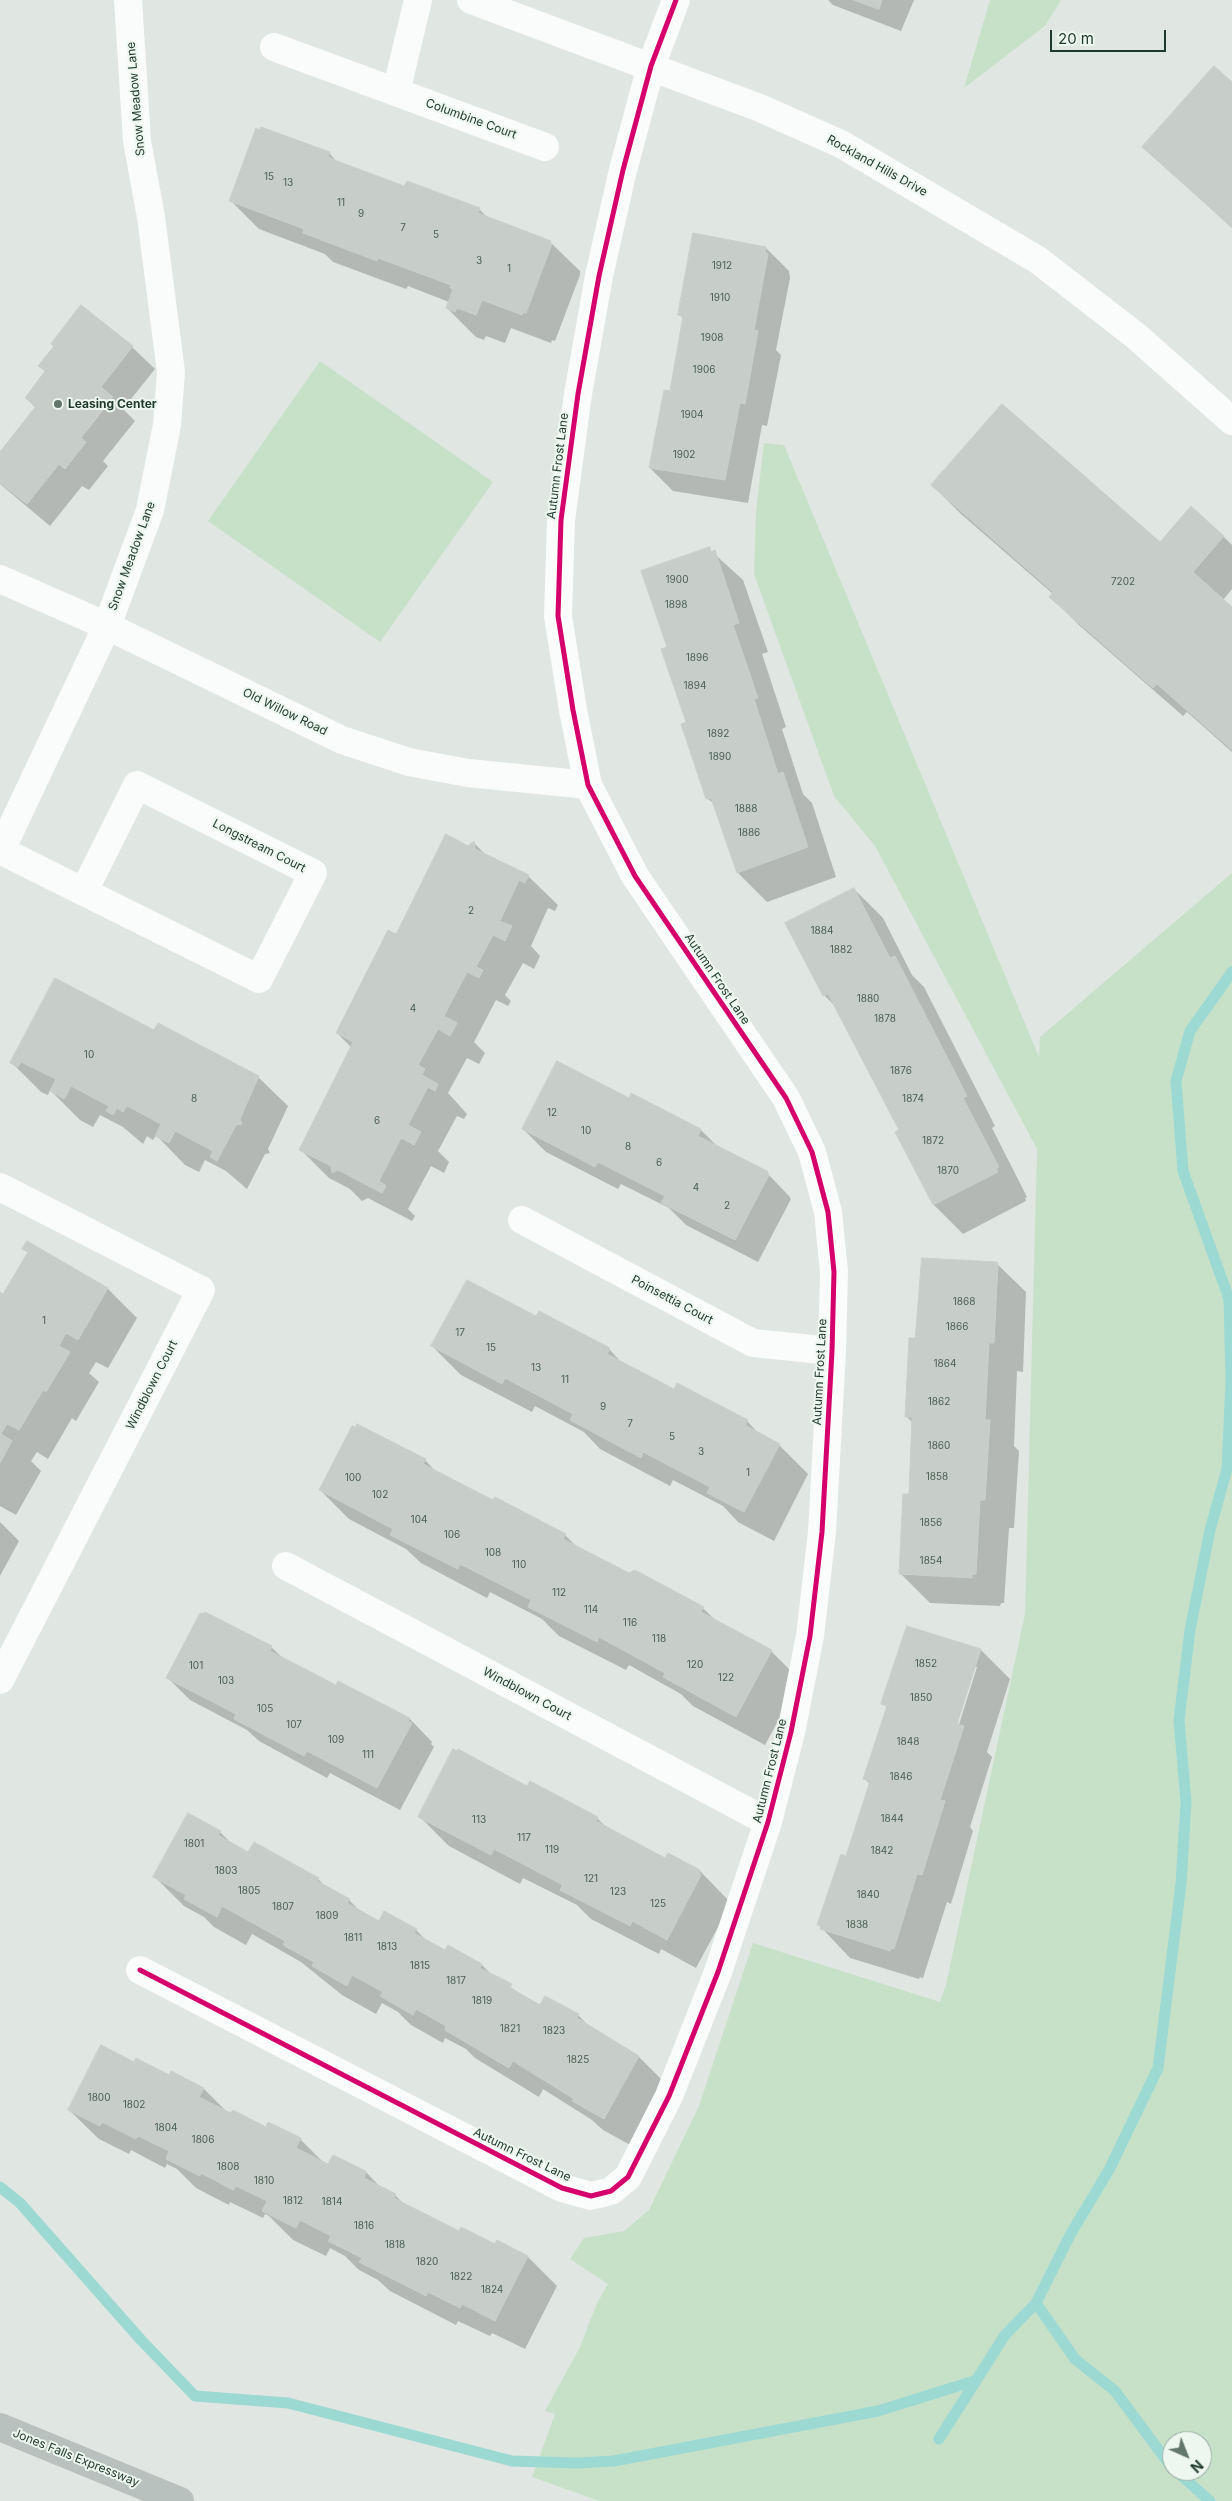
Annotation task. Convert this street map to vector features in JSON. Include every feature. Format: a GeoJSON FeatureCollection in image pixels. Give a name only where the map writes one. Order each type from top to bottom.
{"type":"FeatureCollection","features":[{"type":"Feature","properties":{"kind":"highway","name":"Jones Falls Expressway"},"geometry":{"type":"LineString","coordinates":[[0,2427],[180,2501]]}},
{"type":"Feature","properties":{"kind":"street","name":"Snow Meadow Lane"},"geometry":{"type":"LineString","coordinates":[[0,850],[107,626],[150,510],[167,425],[170,372],[151,216],[138,141],[128,0]]}},
{"type":"Feature","properties":{"kind":"street"},"geometry":{"type":"LineString","coordinates":[[396,92],[418,0]]}},
{"type":"Feature","properties":{"kind":"street","name":"Rockland Hills Drive"},"geometry":{"type":"LineString","coordinates":[[471,0],[760,108],[841,144],[962,213],[1038,260],[1136,336],[1232,420]]}},
{"type":"Feature","properties":{"kind":"street","name":"Autumn Frost Lane"},"geometry":{"type":"LineString","coordinates":[[140,1970],[562,2188],[591,2196],[611,2191],[628,2177],[669,2096],[718,1972],[768,1822],[791,1732],[810,1636],[822,1532],[832,1351],[834,1272],[828,1212],[812,1152],[786,1098],[635,876],[588,786],[573,710],[558,616],[561,520],[578,394],[600,276],[623,170],[651,66],[676,0]]}},
{"type":"Feature","properties":{"kind":"street","name":"Columbine Court"},"geometry":{"type":"LineString","coordinates":[[274,47],[545,147]]}},
{"type":"Feature","properties":{"kind":"street","name":"Old Willow Road"},"geometry":{"type":"LineString","coordinates":[[0,579],[107,626],[342,740],[409,762],[468,773],[588,786]]}},
{"type":"Feature","properties":{"kind":"street","name":"Longstream Court"},"geometry":{"type":"LineString","coordinates":[[0,850],[259,979],[313,873],[137,785],[84,891]]}},
{"type":"Feature","properties":{"kind":"street","name":"Windblown Court"},"geometry":{"type":"LineString","coordinates":[[0,1187],[201,1290],[0,1680]]}},
{"type":"Feature","properties":{"kind":"street","name":"Poinsettia Court"},"geometry":{"type":"LineString","coordinates":[[522,1220],[752,1343],[832,1351]]}},
{"type":"Feature","properties":{"kind":"street","name":"Windblown Court"},"geometry":{"type":"LineString","coordinates":[[286,1566],[768,1822]]}},
{"type":"Feature","properties":{"kind":"green space"},"geometry":{"type":"Polygon","coordinates":[[[990,0],[1061,0],[1045,26],[964,88],[990,0]]]}},
{"type":"Feature","properties":{"kind":"green space"},"geometry":{"type":"Polygon","coordinates":[[[320,361],[493,482],[380,642],[208,521],[320,361]]]}},
{"type":"Feature","properties":{"kind":"green space"},"geometry":{"type":"Polygon","coordinates":[[[764,443],[784,445],[1039,1057],[1040,1037],[1232,873],[1232,2501],[599,2501],[532,2477],[555,2414],[545,2411],[580,2347],[597,2303],[608,2284],[570,2259],[584,2238],[624,2231],[649,2210],[699,2106],[753,1943],[940,2002],[946,1985],[1025,1614],[1037,1149],[875,846],[834,796],[754,574],[756,512],[764,443]]]}},
{"type":"Feature","properties":{"kind":"building"},"geometry":{"type":"Polygon","coordinates":[[[854,0],[882,0],[879,9],[854,0]]]}},
{"type":"Feature","properties":{"kind":"building"},"geometry":{"type":"Polygon","coordinates":[[[1214,66],[1232,82],[1232,227],[1142,147],[1214,66]]]}},
{"type":"Feature","properties":{"kind":"building"},"geometry":{"type":"Polygon","coordinates":[[[261,127],[330,152],[328,156],[332,159],[404,186],[407,181],[480,208],[478,213],[551,241],[550,244],[552,244],[526,313],[523,312],[522,315],[482,300],[476,315],[457,308],[455,312],[446,308],[453,289],[450,288],[451,285],[378,258],[377,261],[303,233],[304,229],[229,201],[256,128],[260,130],[261,127]]]}},
{"type":"Feature","properties":{"kind":"building"},"geometry":{"type":"Polygon","coordinates":[[[693,233],[766,247],[765,253],[768,254],[754,330],[758,331],[745,404],[740,403],[725,480],[649,468],[664,390],[670,391],[683,316],[678,315],[693,233]]]}},
{"type":"Feature","properties":{"kind":"building"},"geometry":{"type":"Polygon","coordinates":[[[81,305],[133,346],[101,387],[113,397],[81,438],[86,442],[65,469],[59,464],[27,504],[0,483],[0,452],[36,406],[25,398],[45,371],[38,366],[54,346],[51,344],[81,305]]]}},
{"type":"Feature","properties":{"kind":"building"},"geometry":{"type":"Polygon","coordinates":[[[1002,404],[1160,542],[1191,506],[1224,536],[1193,572],[1232,607],[1232,750],[1157,684],[1153,688],[1049,597],[1053,592],[931,485],[1002,404]]]}},
{"type":"Feature","properties":{"kind":"building"},"geometry":{"type":"Polygon","coordinates":[[[710,547],[711,552],[715,550],[739,623],[733,625],[758,698],[754,699],[778,774],[783,772],[808,847],[737,873],[711,798],[706,799],[681,724],[686,722],[661,649],[667,647],[641,571],[710,547]]]}},
{"type":"Feature","properties":{"kind":"building"},"geometry":{"type":"Polygon","coordinates":[[[446,834],[468,846],[474,841],[475,849],[529,875],[525,883],[519,880],[500,921],[512,926],[505,941],[493,935],[476,967],[483,970],[479,978],[467,972],[444,1016],[457,1023],[450,1036],[438,1029],[418,1065],[425,1069],[422,1075],[438,1084],[435,1091],[428,1087],[408,1125],[421,1132],[414,1145],[401,1138],[379,1181],[386,1186],[382,1193],[338,1170],[332,1173],[331,1166],[299,1150],[353,1042],[336,1033],[388,930],[396,934],[446,834]]]}},
{"type":"Feature","properties":{"kind":"building"},"geometry":{"type":"Polygon","coordinates":[[[854,888],[890,958],[895,956],[967,1096],[963,1098],[999,1167],[996,1169],[998,1172],[933,1205],[895,1132],[899,1130],[828,994],[823,996],[785,923],[854,888]]]}},
{"type":"Feature","properties":{"kind":"building"},"geometry":{"type":"Polygon","coordinates":[[[55,978],[154,1030],[158,1023],[259,1076],[240,1119],[242,1124],[236,1125],[217,1161],[210,1157],[213,1151],[175,1131],[169,1143],[155,1136],[161,1124],[127,1106],[123,1112],[117,1108],[113,1115],[106,1111],[109,1106],[71,1086],[64,1099],[50,1091],[56,1079],[21,1062],[18,1067],[10,1063],[55,978]]]}},
{"type":"Feature","properties":{"kind":"building"},"geometry":{"type":"Polygon","coordinates":[[[557,1061],[629,1098],[631,1093],[701,1129],[698,1136],[767,1171],[769,1175],[735,1240],[661,1203],[665,1196],[598,1162],[595,1167],[522,1129],[557,1061]]]}},
{"type":"Feature","properties":{"kind":"building"},"geometry":{"type":"Polygon","coordinates":[[[27,1241],[108,1288],[78,1340],[66,1333],[59,1346],[70,1352],[46,1392],[43,1390],[19,1430],[7,1424],[1,1434],[12,1441],[0,1463],[0,1292],[3,1294],[28,1252],[22,1249],[27,1241]]]}},
{"type":"Feature","properties":{"kind":"building"},"geometry":{"type":"Polygon","coordinates":[[[922,1258],[997,1262],[998,1264],[994,1343],[989,1343],[985,1420],[990,1420],[985,1500],[980,1500],[976,1574],[972,1574],[972,1578],[899,1574],[903,1494],[909,1494],[912,1417],[905,1417],[909,1338],[915,1338],[922,1258]]]}},
{"type":"Feature","properties":{"kind":"building"},"geometry":{"type":"Polygon","coordinates":[[[467,1280],[536,1316],[539,1311],[610,1348],[607,1354],[674,1389],[677,1383],[748,1420],[745,1425],[780,1444],[744,1512],[707,1493],[710,1487],[643,1452],[641,1458],[570,1420],[573,1414],[505,1378],[502,1384],[431,1346],[467,1280]]]}},
{"type":"Feature","properties":{"kind":"building"},"geometry":{"type":"Polygon","coordinates":[[[357,1424],[426,1459],[423,1464],[493,1500],[495,1497],[566,1534],[563,1539],[629,1573],[635,1570],[704,1607],[701,1612],[772,1650],[736,1717],[663,1677],[665,1673],[599,1637],[597,1642],[528,1607],[531,1600],[460,1564],[458,1569],[390,1535],[393,1529],[319,1490],[352,1426],[356,1427],[357,1424]]]}},
{"type":"Feature","properties":{"kind":"building"},"geometry":{"type":"Polygon","coordinates":[[[205,1612],[272,1646],[270,1651],[336,1685],[338,1681],[410,1718],[408,1721],[412,1723],[377,1788],[307,1751],[304,1756],[234,1719],[236,1714],[166,1678],[200,1613],[203,1614],[205,1612]]]}},
{"type":"Feature","properties":{"kind":"building"},"geometry":{"type":"Polygon","coordinates":[[[907,1626],[981,1649],[957,1724],[964,1726],[940,1800],[945,1801],[922,1875],[917,1874],[894,1949],[891,1948],[890,1951],[820,1929],[821,1926],[817,1925],[841,1854],[846,1856],[870,1781],[863,1779],[887,1706],[881,1704],[907,1626]]]}},
{"type":"Feature","properties":{"kind":"building"},"geometry":{"type":"Polygon","coordinates":[[[453,1749],[457,1751],[458,1749],[527,1786],[530,1781],[598,1817],[596,1821],[665,1858],[668,1853],[700,1870],[699,1873],[701,1875],[667,1940],[632,1921],[630,1926],[560,1890],[563,1885],[494,1849],[491,1855],[418,1817],[453,1749]]]}},
{"type":"Feature","properties":{"kind":"building"},"geometry":{"type":"Polygon","coordinates":[[[188,1813],[221,1831],[218,1835],[248,1852],[254,1842],[319,1878],[317,1881],[350,1899],[347,1903],[379,1921],[384,1911],[417,1929],[414,1933],[445,1950],[448,1945],[482,1964],[480,1968],[512,1984],[510,1988],[540,2005],[545,1996],[579,2014],[577,2018],[639,2056],[604,2119],[572,2101],[574,2099],[513,2061],[509,2068],[445,2030],[446,2026],[416,2009],[413,2015],[380,1996],[383,1992],[352,1975],[347,1986],[312,1966],[314,1962],[283,1945],[285,1941],[222,1906],[217,1917],[184,1899],[186,1895],[153,1877],[188,1813]]]}},
{"type":"Feature","properties":{"kind":"building"},"geometry":{"type":"Polygon","coordinates":[[[101,2045],[134,2062],[136,2058],[169,2075],[171,2071],[204,2088],[199,2097],[231,2113],[233,2110],[266,2127],[268,2122],[301,2138],[296,2148],[328,2164],[333,2155],[366,2171],[364,2178],[396,2194],[394,2198],[459,2231],[461,2227],[495,2244],[497,2240],[528,2256],[495,2321],[462,2304],[460,2308],[428,2292],[426,2296],[359,2262],[362,2258],[328,2241],[331,2236],[300,2220],[296,2228],[262,2211],[267,2201],[236,2186],[233,2190],[201,2173],[200,2176],[166,2159],[169,2151],[138,2136],[136,2139],[102,2122],[100,2126],[68,2110],[101,2045]]]}},
{"type":"Feature","properties":{"kind":"waterway"},"geometry":{"type":"LineString","coordinates":[[939,2439],[1005,2335],[1036,2303],[1070,2235],[1109,2170],[1158,2068],[1181,1884],[1186,1802],[1179,1720],[1190,1630],[1210,1530],[1227,1469],[1231,1381],[1229,1299],[1183,1171],[1176,1081],[1190,1031],[1232,972]]}},
{"type":"Feature","properties":{"kind":"waterway"},"geometry":{"type":"LineString","coordinates":[[0,2187],[20,2203],[141,2340],[195,2396],[288,2403],[512,2461],[577,2463],[614,2461],[878,2411],[974,2381]]}},
{"type":"Feature","properties":{"kind":"waterway"},"geometry":{"type":"LineString","coordinates":[[1036,2303],[1075,2359],[1115,2391],[1162,2454]]}},
{"type":"Feature","properties":{"kind":"waterway"},"geometry":{"type":"LineString","coordinates":[[1187,2481],[1210,2501]]}},
{"type":"Feature","properties":{"kind":"cycle path"},"geometry":{"type":"LineString","coordinates":[[140,1970],[562,2188],[591,2196],[611,2191],[628,2177],[669,2096],[718,1972],[768,1822],[791,1732],[810,1636],[822,1532],[832,1351],[834,1272],[828,1212],[812,1152],[786,1098],[635,876],[588,785],[573,710],[558,616],[561,520],[578,394],[599,276],[623,170],[651,66],[676,0]]}},
{"type":"Feature","properties":{"kind":"place","name":"Leasing Center"},"geometry":{"type":"Point","coordinates":[58,404]}}]}
